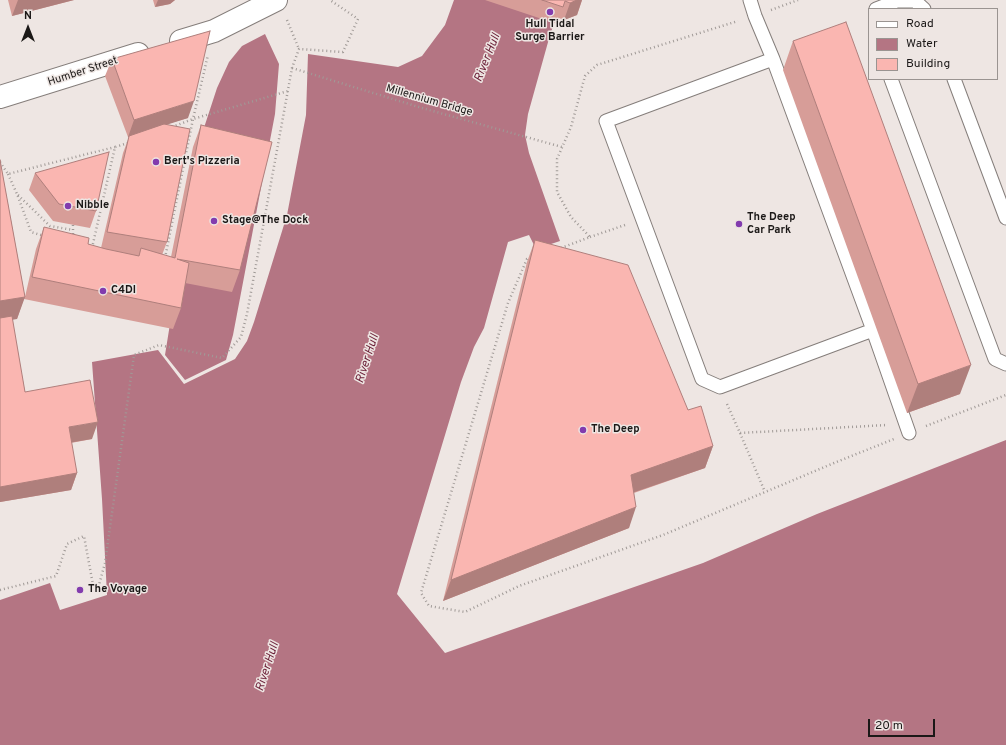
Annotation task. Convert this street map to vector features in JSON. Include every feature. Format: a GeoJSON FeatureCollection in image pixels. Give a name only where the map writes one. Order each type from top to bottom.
{"type":"FeatureCollection","features":[{"type":"Feature","properties":{"kind":"street","name":"Humber Street"},"geometry":{"type":"LineString","coordinates":[[0,97],[214,31],[280,7]]}},
{"type":"Feature","properties":{"kind":"lane"},"geometry":{"type":"LineString","coordinates":[[750,0],[873,330],[909,433]]}},
{"type":"Feature","properties":{"kind":"lane"},"geometry":{"type":"LineString","coordinates":[[879,8],[897,1],[914,1],[923,8]]}},
{"type":"Feature","properties":{"kind":"lane"},"geometry":{"type":"LineString","coordinates":[[773,60],[606,120],[702,379],[720,387],[873,330]]}},
{"type":"Feature","properties":{"kind":"lane"},"geometry":{"type":"LineString","coordinates":[[890,80],[995,359],[1006,364]]}},
{"type":"Feature","properties":{"kind":"lane"},"geometry":{"type":"LineString","coordinates":[[954,80],[1006,218]]}},
{"type":"Feature","properties":{"kind":"path"},"geometry":{"type":"LineString","coordinates":[[299,49],[344,52],[358,19],[330,0]]}},
{"type":"Feature","properties":{"kind":"path"},"geometry":{"type":"LineString","coordinates":[[590,237],[571,217],[557,192],[557,160],[571,126],[585,76],[597,66],[755,16],[798,0]]}},
{"type":"Feature","properties":{"kind":"path"},"geometry":{"type":"LineString","coordinates":[[0,590],[56,576],[67,544],[84,536],[93,585],[99,585],[106,563],[134,355],[159,345],[222,358],[241,337],[247,314],[292,68],[299,49],[280,7]]}},
{"type":"Feature","properties":{"kind":"path"},"geometry":{"type":"LineString","coordinates":[[164,263],[193,119],[214,31]]}},
{"type":"Feature","properties":{"kind":"path","name":"Millennium Bridge"},"geometry":{"type":"LineString","coordinates":[[292,68],[422,108],[562,147]]}},
{"type":"Feature","properties":{"kind":"path"},"geometry":{"type":"LineString","coordinates":[[172,127],[193,119],[288,91]]}},
{"type":"Feature","properties":{"kind":"path"},"geometry":{"type":"LineString","coordinates":[[8,174],[115,148],[129,142]]}},
{"type":"Feature","properties":{"kind":"path"},"geometry":{"type":"LineString","coordinates":[[91,252],[115,148]]}},
{"type":"Feature","properties":{"kind":"path"},"geometry":{"type":"LineString","coordinates":[[0,162],[8,174],[17,194],[31,232],[45,237]]}},
{"type":"Feature","properties":{"kind":"path"},"geometry":{"type":"LineString","coordinates":[[17,194],[50,226],[73,230]]}},
{"type":"Feature","properties":{"kind":"path"},"geometry":{"type":"LineString","coordinates":[[555,250],[643,219]]}},
{"type":"Feature","properties":{"kind":"path"},"geometry":{"type":"LineString","coordinates":[[73,225],[73,238]]}},
{"type":"Feature","properties":{"kind":"path"},"geometry":{"type":"LineString","coordinates":[[534,257],[527,259],[503,318],[421,593],[429,606],[465,612],[519,586],[663,535],[1006,394]]}},
{"type":"Feature","properties":{"kind":"path"},"geometry":{"type":"LineString","coordinates":[[720,387],[765,492]]}},
{"type":"Feature","properties":{"kind":"path"},"geometry":{"type":"LineString","coordinates":[[740,433],[884,424],[909,433]]}},
{"type":"Feature","properties":{"kind":"water","name":"River Hull"},"geometry":{"type":"Polygon","coordinates":[[[454,0],[562,0],[550,35],[528,114],[525,135],[529,153],[560,241],[536,249],[529,235],[508,242],[484,328],[474,347],[461,382],[397,594],[445,653],[703,563],[817,514],[1006,440],[1006,745],[0,745],[0,600],[50,583],[60,610],[107,595],[92,362],[158,350],[184,384],[235,359],[247,341],[254,322],[287,215],[306,115],[308,54],[398,67],[422,56],[445,25],[454,0]]]}},
{"type":"Feature","properties":{"kind":"water"},"geometry":{"type":"Polygon","coordinates":[[[265,34],[279,64],[275,114],[233,335],[226,360],[185,380],[165,355],[199,143],[217,88],[229,62],[242,46],[265,34]]]}},
{"type":"Feature","properties":{"kind":"building"},"geometry":{"type":"Polygon","coordinates":[[[542,0],[577,0],[570,3],[565,1],[563,7],[542,0]]]}},
{"type":"Feature","properties":{"kind":"building"},"geometry":{"type":"Polygon","coordinates":[[[846,22],[971,365],[918,384],[793,41],[846,22]]]}},
{"type":"Feature","properties":{"kind":"building"},"geometry":{"type":"Polygon","coordinates":[[[210,31],[194,101],[134,120],[112,59],[210,31]]]}},
{"type":"Feature","properties":{"kind":"building"},"geometry":{"type":"Polygon","coordinates":[[[164,124],[190,129],[167,242],[107,232],[129,136],[164,124]]]}},
{"type":"Feature","properties":{"kind":"building"},"geometry":{"type":"Polygon","coordinates":[[[201,125],[272,142],[240,270],[177,259],[189,263],[181,308],[32,277],[44,227],[89,238],[88,244],[106,249],[139,256],[141,248],[175,258],[201,125]]]}},
{"type":"Feature","properties":{"kind":"building"},"geometry":{"type":"Polygon","coordinates":[[[109,152],[96,211],[59,204],[35,173],[109,152]]]}},
{"type":"Feature","properties":{"kind":"building"},"geometry":{"type":"Polygon","coordinates":[[[0,160],[25,297],[0,301],[0,160]]]}},
{"type":"Feature","properties":{"kind":"building","name":"The Deep"},"geometry":{"type":"Polygon","coordinates":[[[535,240],[628,265],[688,410],[701,406],[713,446],[631,475],[636,507],[451,580],[535,240]]]}},
{"type":"Feature","properties":{"kind":"building"},"geometry":{"type":"Polygon","coordinates":[[[12,316],[25,392],[90,380],[98,422],[69,427],[77,473],[0,487],[0,318],[12,316]]]}},
{"type":"Feature","properties":{"kind":"place","name":"Hull Tidal Surge Barrier"},"geometry":{"type":"Point","coordinates":[550,12]}},
{"type":"Feature","properties":{"kind":"place","name":"Bert's Pizzeria"},"geometry":{"type":"Point","coordinates":[156,162]}},
{"type":"Feature","properties":{"kind":"place","name":"Nibble"},"geometry":{"type":"Point","coordinates":[68,206]}},
{"type":"Feature","properties":{"kind":"place","name":"Stage@The Dock"},"geometry":{"type":"Point","coordinates":[214,221]}},
{"type":"Feature","properties":{"kind":"place","name":"The Deep Car Park"},"geometry":{"type":"Point","coordinates":[739,224]}},
{"type":"Feature","properties":{"kind":"place","name":"C4DI"},"geometry":{"type":"Point","coordinates":[103,291]}},
{"type":"Feature","properties":{"kind":"place","name":"The Deep"},"geometry":{"type":"Point","coordinates":[583,430]}},
{"type":"Feature","properties":{"kind":"place","name":"The Voyage"},"geometry":{"type":"Point","coordinates":[80,590]}}]}
